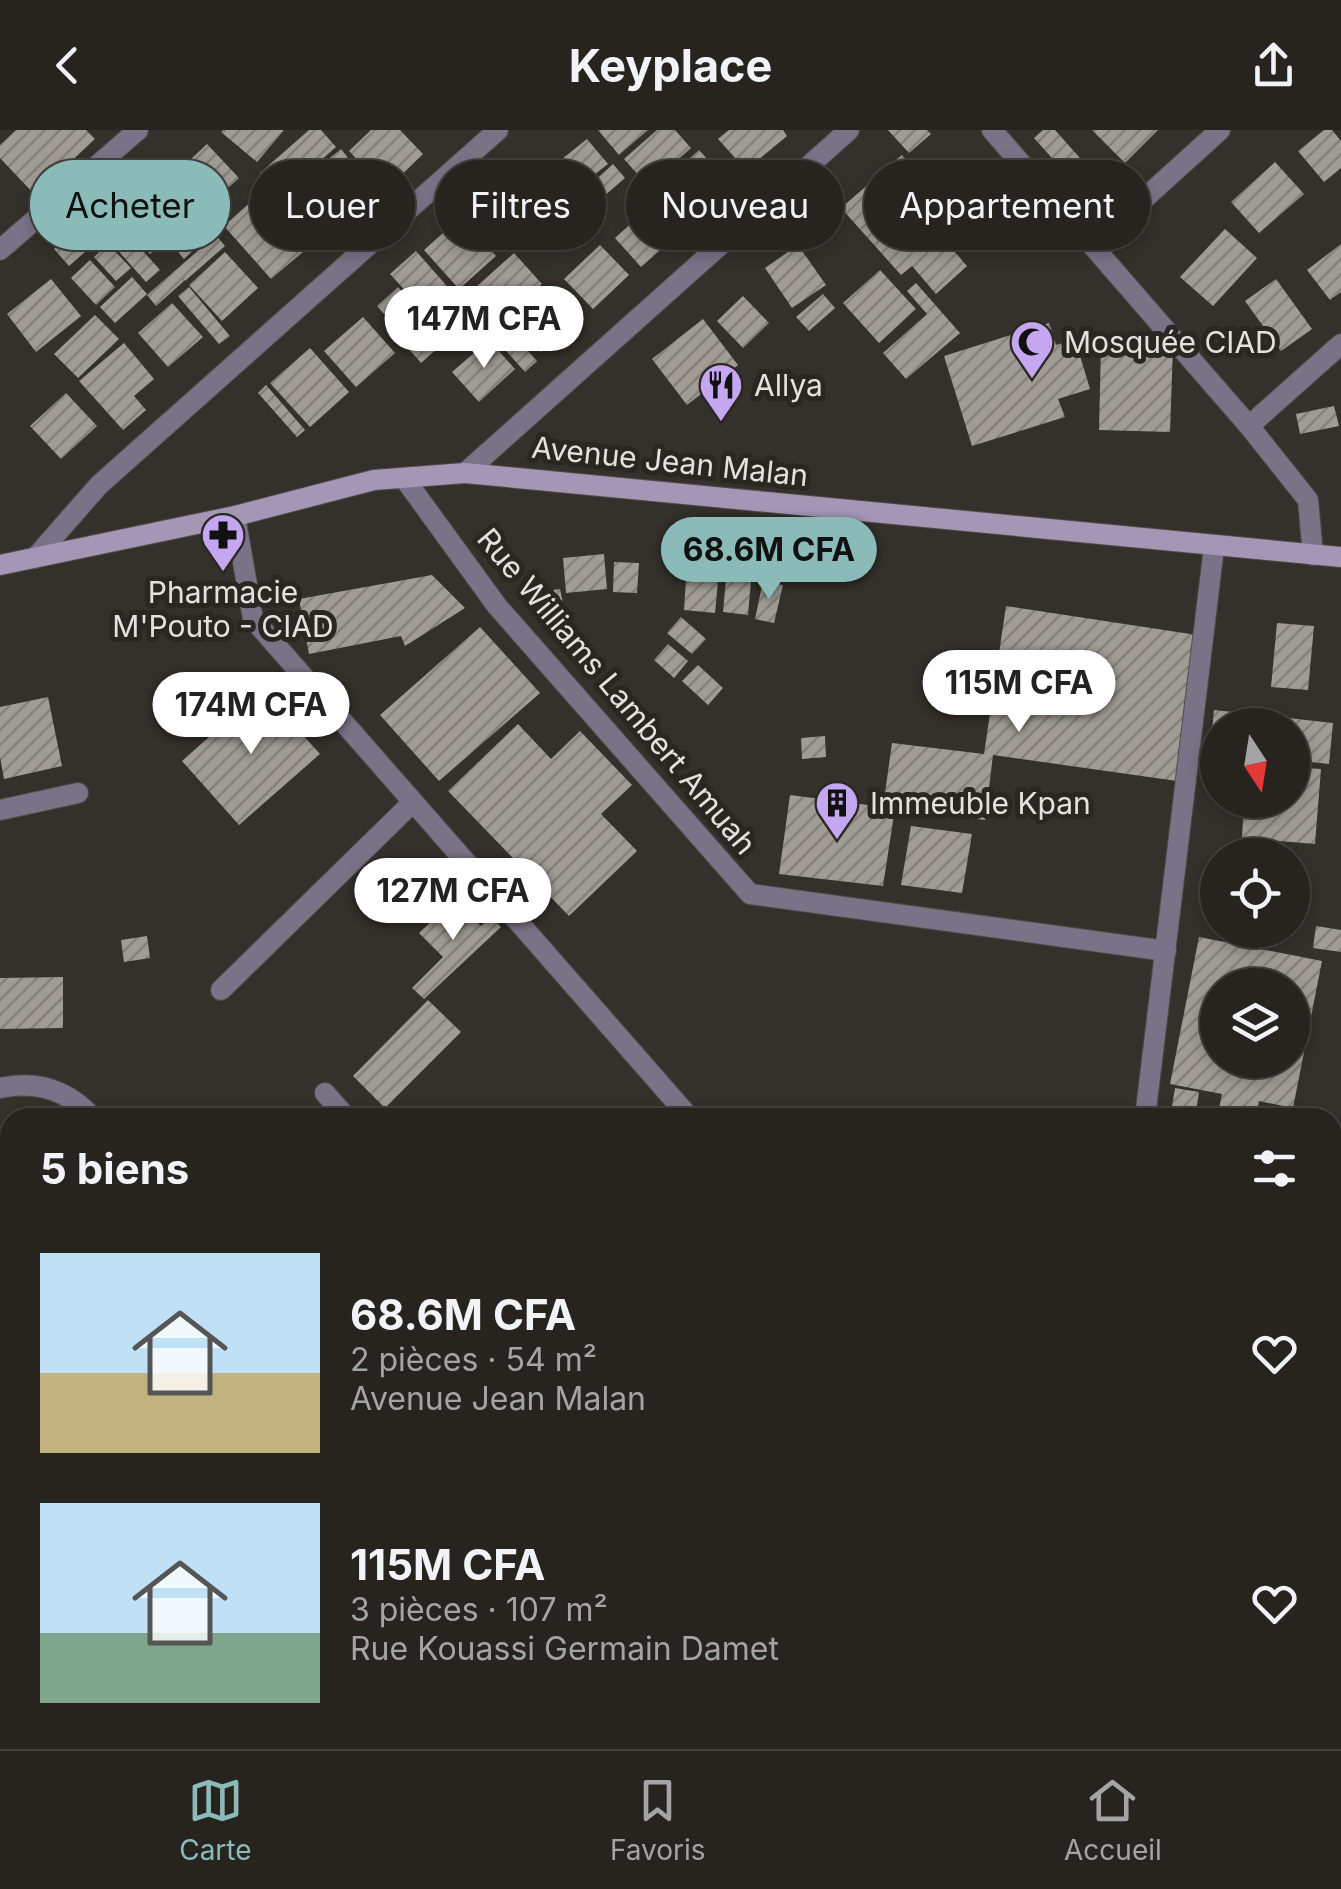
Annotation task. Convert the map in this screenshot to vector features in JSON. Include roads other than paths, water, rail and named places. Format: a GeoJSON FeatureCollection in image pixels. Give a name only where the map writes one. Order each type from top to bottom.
{"type":"FeatureCollection","features":[{"type":"Feature","properties":{"kind":"main road","name":"Avenue Jean Malan"},"geometry":{"type":"LineString","coordinates":[[0,565],[234,516],[374,480],[464,472],[1341,557]]}},
{"type":"Feature","properties":{"kind":"street"},"geometry":{"type":"LineString","coordinates":[[0,250],[138,130]]}},
{"type":"Feature","properties":{"kind":"street"},"geometry":{"type":"LineString","coordinates":[[35,558],[99,485],[498,130]]}},
{"type":"Feature","properties":{"kind":"street"},"geometry":{"type":"LineString","coordinates":[[464,472],[848,130]]}},
{"type":"Feature","properties":{"kind":"street"},"geometry":{"type":"LineString","coordinates":[[992,130],[1019,160]]}},
{"type":"Feature","properties":{"kind":"street"},"geometry":{"type":"LineString","coordinates":[[1150,193],[1220,130]]}},
{"type":"Feature","properties":{"kind":"street"},"geometry":{"type":"LineString","coordinates":[[1099,250],[1308,500],[1312,555]]}},
{"type":"Feature","properties":{"kind":"street"},"geometry":{"type":"LineString","coordinates":[[1249,426],[1341,344]]}},
{"type":"Feature","properties":{"kind":"street","name":"Rue Williams Lambert Amuah"},"geometry":{"type":"LineString","coordinates":[[404,478],[497,606],[750,894],[1166,951]]}},
{"type":"Feature","properties":{"kind":"street"},"geometry":{"type":"LineString","coordinates":[[234,516],[253,619],[677,1108]]}},
{"type":"Feature","properties":{"kind":"street"},"geometry":{"type":"LineString","coordinates":[[1146,1108],[1214,547]]}},
{"type":"Feature","properties":{"kind":"street"},"geometry":{"type":"LineString","coordinates":[[0,810],[78,793]]}},
{"type":"Feature","properties":{"kind":"street"},"geometry":{"type":"LineString","coordinates":[[221,990],[412,803]]}},
{"type":"Feature","properties":{"kind":"street"},"geometry":{"type":"LineString","coordinates":[[0,1088],[48,1086],[77,1100],[84,1108]]}},
{"type":"Feature","properties":{"kind":"street"},"geometry":{"type":"LineString","coordinates":[[325,1093],[338,1108]]}},
{"type":"Feature","properties":{"kind":"place","name":"Mosquée CIAD"},"geometry":{"type":"Point","coordinates":[1032,380]}},
{"type":"Feature","properties":{"kind":"place","name":"Allya"},"geometry":{"type":"Point","coordinates":[721,423]}},
{"type":"Feature","properties":{"kind":"place","name":"Pharmacie M'Pouto - CIAD"},"geometry":{"type":"Point","coordinates":[223,573]}},
{"type":"Feature","properties":{"kind":"place","name":"Immeuble Kpan"},"geometry":{"type":"Point","coordinates":[837,841]}}]}
